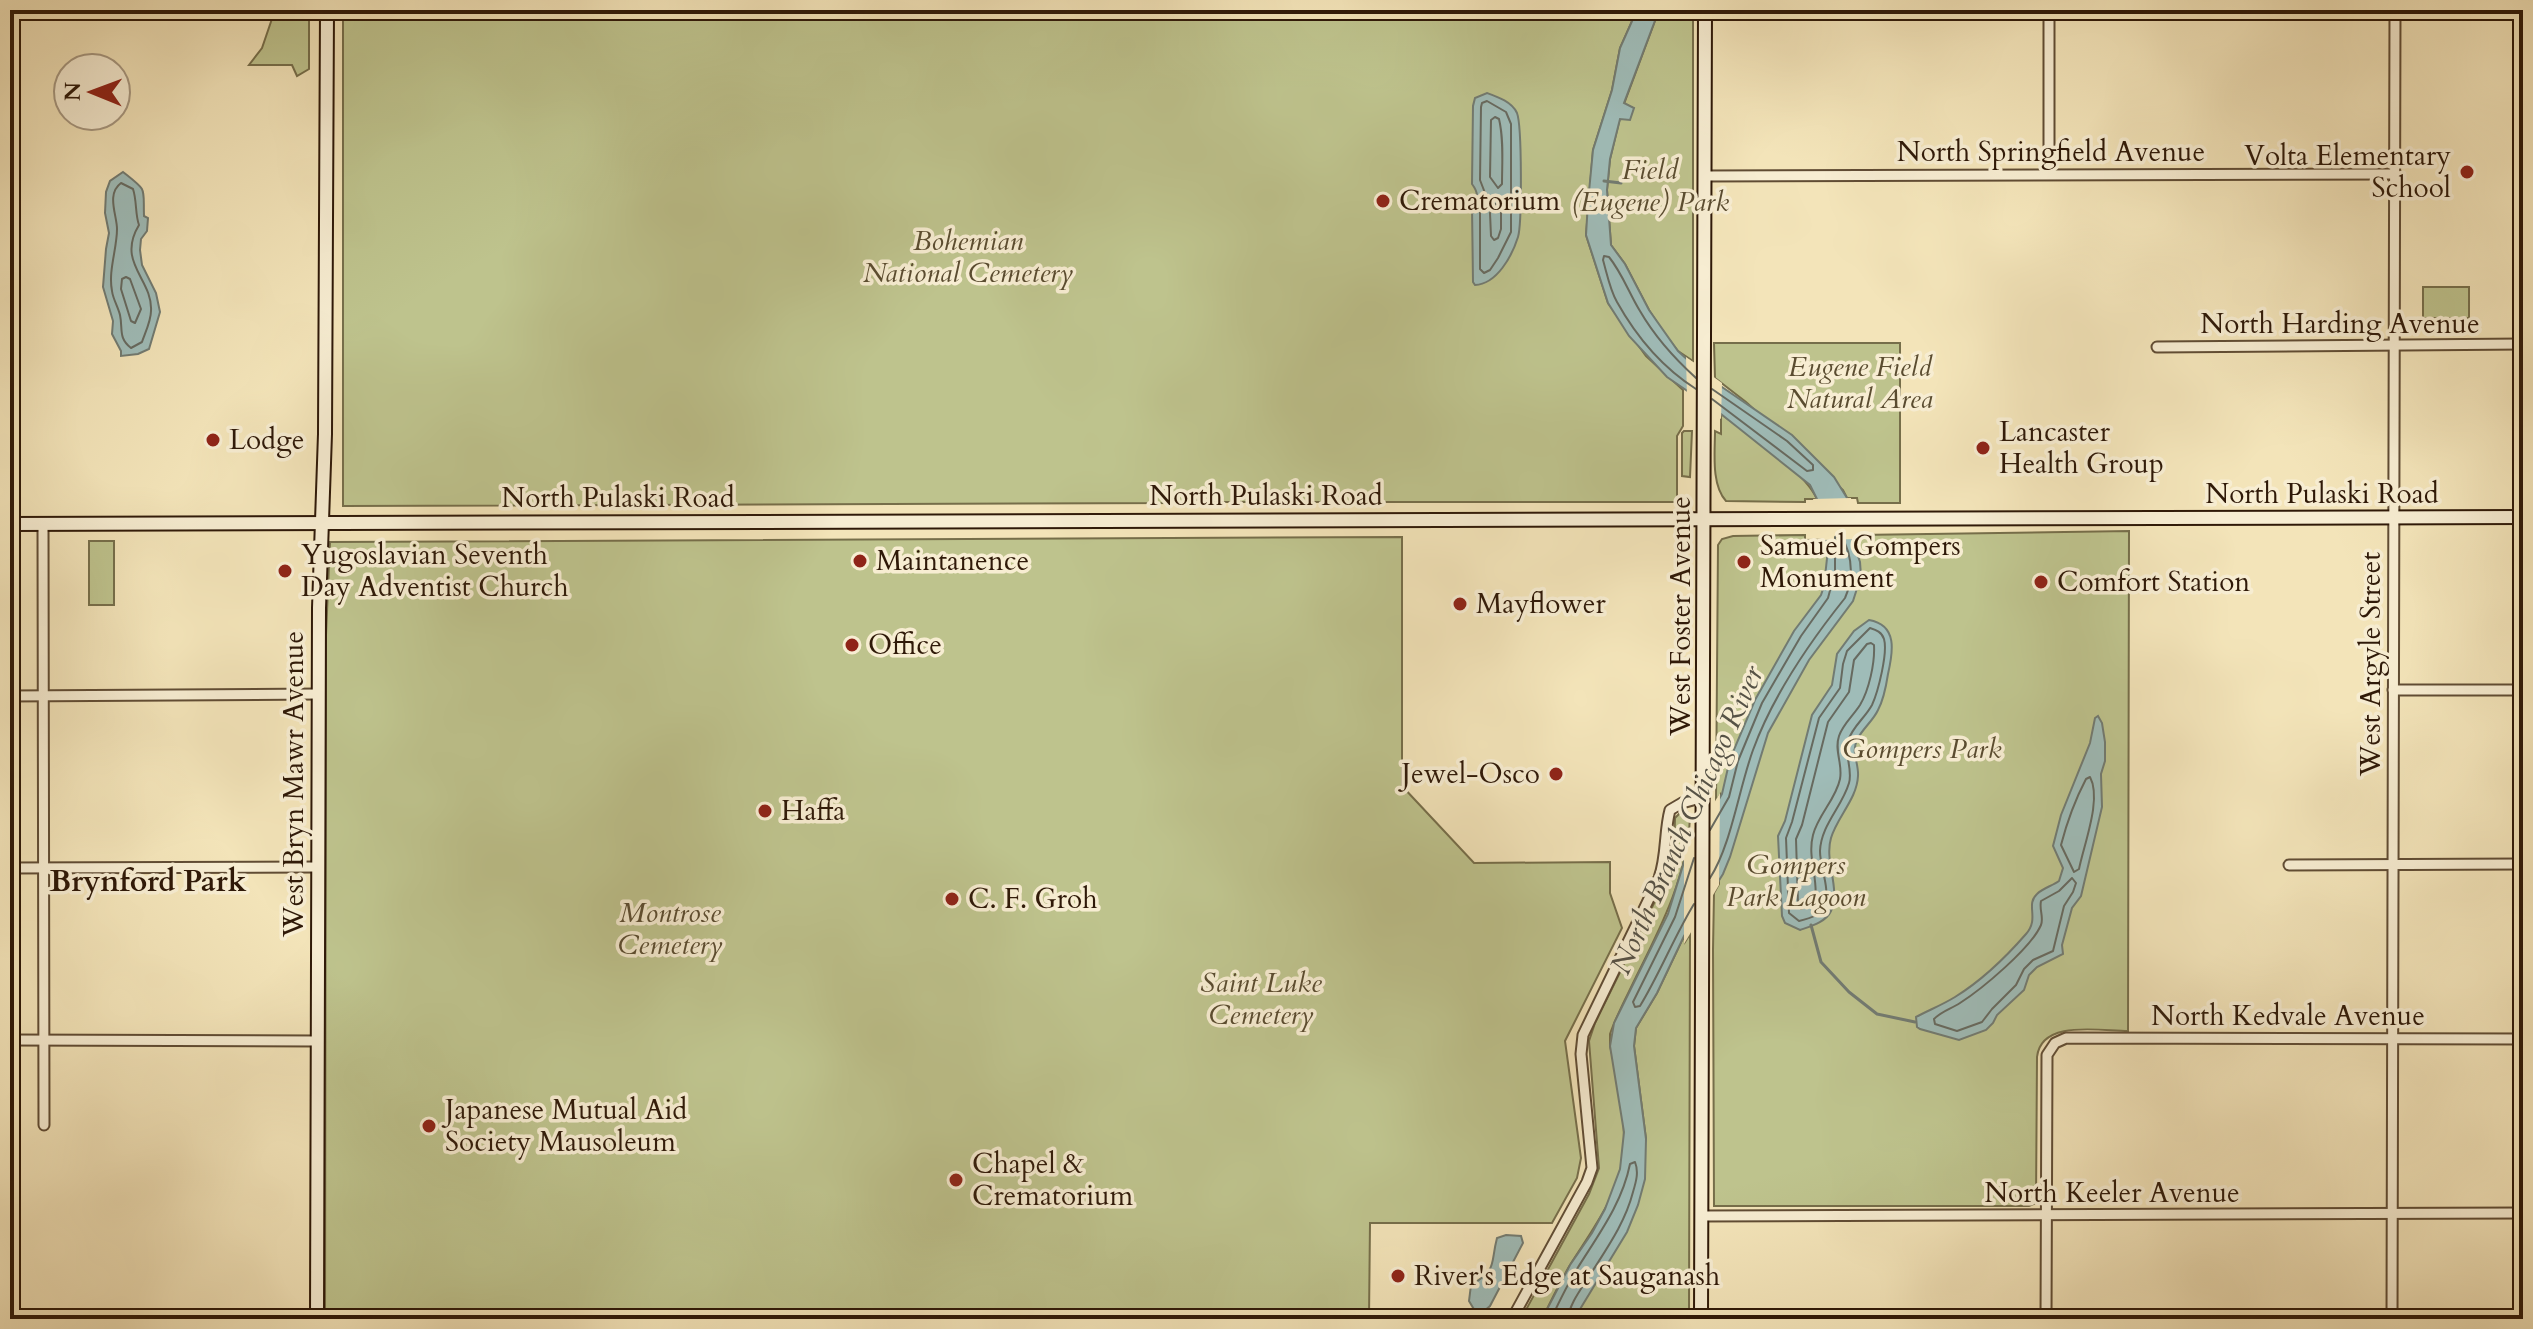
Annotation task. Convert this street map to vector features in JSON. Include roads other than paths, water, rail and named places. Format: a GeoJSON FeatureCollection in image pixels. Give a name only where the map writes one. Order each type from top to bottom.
{"type":"FeatureCollection","features":[{"type":"Feature","properties":{"kind":"main road","name":"West Bryn Mawr Avenue"},"geometry":{"type":"LineString","coordinates":[[317,1319],[319,694],[325,420],[327,10]]}},
{"type":"Feature","properties":{"kind":"main road","name":"West Foster Avenue"},"geometry":{"type":"LineString","coordinates":[[1701,1319],[1705,10]]}},
{"type":"Feature","properties":{"kind":"main road","name":"North Pulaski Road"},"geometry":{"type":"LineString","coordinates":[[10,524],[2523,517]]}},
{"type":"Feature","properties":{"kind":"street"},"geometry":{"type":"LineString","coordinates":[[2049,10],[2049,174]]}},
{"type":"Feature","properties":{"kind":"street","name":"West Argyle Street"},"geometry":{"type":"LineString","coordinates":[[2392,1319],[2395,10]]}},
{"type":"Feature","properties":{"kind":"street","name":"North Springfield Avenue"},"geometry":{"type":"LineString","coordinates":[[1706,176],[2396,174]]}},
{"type":"Feature","properties":{"kind":"street","name":"North Harding Avenue"},"geometry":{"type":"LineString","coordinates":[[2157,347],[2523,344]]}},
{"type":"Feature","properties":{"kind":"street"},"geometry":{"type":"LineString","coordinates":[[43,524],[44,1125]]}},
{"type":"Feature","properties":{"kind":"street"},"geometry":{"type":"LineString","coordinates":[[2393,690],[2523,690]]}},
{"type":"Feature","properties":{"kind":"street"},"geometry":{"type":"LineString","coordinates":[[10,696],[319,694]]}},
{"type":"Feature","properties":{"kind":"street"},"geometry":{"type":"LineString","coordinates":[[1512,1319],[1592,1168],[1581,1054],[1583,1035],[1659,878],[1665,862],[1670,810],[1704,797]]}},
{"type":"Feature","properties":{"kind":"street"},"geometry":{"type":"LineString","coordinates":[[2289,865],[2523,864]]}},
{"type":"Feature","properties":{"kind":"street"},"geometry":{"type":"LineString","coordinates":[[10,868],[318,867]]}},
{"type":"Feature","properties":{"kind":"street","name":"North Kedvale Avenue"},"geometry":{"type":"LineString","coordinates":[[2046,1215],[2047,1055],[2055,1043],[2066,1038],[2523,1039]]}},
{"type":"Feature","properties":{"kind":"street"},"geometry":{"type":"LineString","coordinates":[[10,1040],[318,1041]]}},
{"type":"Feature","properties":{"kind":"street","name":"North Keeler Avenue"},"geometry":{"type":"LineString","coordinates":[[1701,1216],[2523,1213]]}},
{"type":"Feature","properties":{"kind":"street"},"geometry":{"type":"LineString","coordinates":[[2046,1215],[2046,1319]]}},
{"type":"Feature","properties":{"kind":"water"},"geometry":{"type":"Polygon","coordinates":[[[1637,10],[1659,10],[1624,103],[1634,108],[1630,120],[1620,119],[1610,159],[1607,190],[1611,245],[1625,264],[1649,310],[1678,351],[1703,374],[1792,435],[1834,477],[1847,498],[1848,526],[1860,562],[1861,576],[1853,601],[1809,660],[1768,733],[1723,874],[1684,936],[1657,993],[1636,1028],[1634,1046],[1646,1139],[1645,1179],[1627,1232],[1574,1319],[1542,1319],[1570,1265],[1605,1209],[1620,1169],[1624,1132],[1610,1046],[1614,1023],[1668,914],[1685,859],[1722,794],[1730,759],[1755,700],[1794,631],[1821,595],[1828,549],[1817,499],[1810,485],[1721,414],[1667,377],[1629,336],[1608,303],[1586,235],[1593,150],[1612,90],[1620,48],[1637,10]]]}},
{"type":"Feature","properties":{"kind":"water"},"geometry":{"type":"Polygon","coordinates":[[[1487,93],[1508,103],[1517,113],[1521,155],[1520,214],[1518,237],[1508,260],[1490,280],[1475,285],[1472,207],[1477,195],[1472,184],[1473,106],[1475,98],[1487,93]]]}},
{"type":"Feature","properties":{"kind":"water"},"geometry":{"type":"Polygon","coordinates":[[[123,172],[142,190],[144,216],[148,218],[147,231],[141,239],[142,265],[156,293],[160,312],[149,349],[121,356],[112,334],[113,321],[103,287],[109,233],[105,213],[106,192],[110,181],[123,172]]]}},
{"type":"Feature","properties":{"kind":"water"},"geometry":{"type":"Polygon","coordinates":[[[1869,620],[1885,627],[1891,641],[1886,688],[1876,714],[1855,744],[1857,784],[1831,838],[1829,856],[1834,902],[1831,911],[1822,921],[1800,930],[1785,923],[1782,916],[1778,836],[1785,821],[1812,715],[1832,685],[1837,654],[1854,631],[1869,620]]]}},
{"type":"Feature","properties":{"kind":"water"},"geometry":{"type":"Polygon","coordinates":[[[2098,716],[2105,742],[2101,774],[2102,807],[2081,896],[2072,908],[2062,945],[2063,954],[2037,967],[2029,975],[2024,990],[1986,1030],[1959,1040],[1920,1029],[1916,1017],[1965,991],[2018,943],[2032,923],[2034,898],[2059,881],[2063,868],[2053,846],[2061,815],[2098,716]]]}},
{"type":"Feature","properties":{"kind":"water"},"geometry":{"type":"Polygon","coordinates":[[[1521,1236],[1523,1243],[1490,1306],[1484,1311],[1475,1311],[1469,1301],[1471,1285],[1489,1270],[1497,1238],[1521,1236]]]}},
{"type":"Feature","properties":{"kind":"waterway"},"geometry":{"type":"LineString","coordinates":[[1604,181],[1621,183]]}},
{"type":"Feature","properties":{"kind":"waterway"},"geometry":{"type":"LineString","coordinates":[[1811,925],[1821,962],[1849,992],[1877,1014],[1915,1022]]}},
{"type":"Feature","properties":{"kind":"place","name":"Volta Elementary School"},"geometry":{"type":"Point","coordinates":[2467,172]}},
{"type":"Feature","properties":{"kind":"place","name":"Crematorium"},"geometry":{"type":"Point","coordinates":[1383,201]}},
{"type":"Feature","properties":{"kind":"place","name":"Lodge"},"geometry":{"type":"Point","coordinates":[213,440]}},
{"type":"Feature","properties":{"kind":"place","name":"Lancaster Health Group"},"geometry":{"type":"Point","coordinates":[1983,448]}},
{"type":"Feature","properties":{"kind":"place","name":"Maintanence"},"geometry":{"type":"Point","coordinates":[860,561]}},
{"type":"Feature","properties":{"kind":"place","name":"Samuel Gompers Monument"},"geometry":{"type":"Point","coordinates":[1744,562]}},
{"type":"Feature","properties":{"kind":"place","name":"Yugoslavian Seventh Day Adventist Church"},"geometry":{"type":"Point","coordinates":[285,571]}},
{"type":"Feature","properties":{"kind":"place","name":"Comfort Station"},"geometry":{"type":"Point","coordinates":[2041,582]}},
{"type":"Feature","properties":{"kind":"place","name":"Mayflower"},"geometry":{"type":"Point","coordinates":[1460,604]}},
{"type":"Feature","properties":{"kind":"place","name":"Office"},"geometry":{"type":"Point","coordinates":[852,645]}},
{"type":"Feature","properties":{"kind":"place","name":"Jewel-Osco"},"geometry":{"type":"Point","coordinates":[1556,774]}},
{"type":"Feature","properties":{"kind":"place","name":"Haffa"},"geometry":{"type":"Point","coordinates":[765,811]}},
{"type":"Feature","properties":{"kind":"place","name":"C. F. Groh"},"geometry":{"type":"Point","coordinates":[952,899]}},
{"type":"Feature","properties":{"kind":"place","name":"Japanese Mutual Aid Society Mausoleum"},"geometry":{"type":"Point","coordinates":[429,1126]}},
{"type":"Feature","properties":{"kind":"place","name":"Chapel & Crematorium"},"geometry":{"type":"Point","coordinates":[956,1180]}},
{"type":"Feature","properties":{"kind":"place","name":"River's Edge at Sauganash"},"geometry":{"type":"Point","coordinates":[1398,1276]}},
{"type":"Feature","properties":{"kind":"district","name":"Brynford Park"},"geometry":{"type":"Point","coordinates":[148,881]}},
{"type":"Feature","properties":{"kind":"park label","name":"Field (Eugene) Park"},"geometry":{"type":"Point","coordinates":[1650,186]}},
{"type":"Feature","properties":{"kind":"park label","name":"Bohemian National Cemetery"},"geometry":{"type":"Point","coordinates":[968,257]}},
{"type":"Feature","properties":{"kind":"park label","name":"Eugene Field Natural Area"},"geometry":{"type":"Point","coordinates":[1860,383]}},
{"type":"Feature","properties":{"kind":"park label","name":"Gompers Park"},"geometry":{"type":"Point","coordinates":[1922,749]}},
{"type":"Feature","properties":{"kind":"park label","name":"Gompers Park Lagoon"},"geometry":{"type":"Point","coordinates":[1796,881]}},
{"type":"Feature","properties":{"kind":"park label","name":"Montrose Cemetery"},"geometry":{"type":"Point","coordinates":[670,929]}},
{"type":"Feature","properties":{"kind":"park label","name":"Saint Luke Cemetery"},"geometry":{"type":"Point","coordinates":[1261,999]}},
{"type":"Feature","properties":{"kind":"water label","name":"North Branch Chicago River"},"geometry":{"type":"Point","coordinates":[1687,820]}}]}
